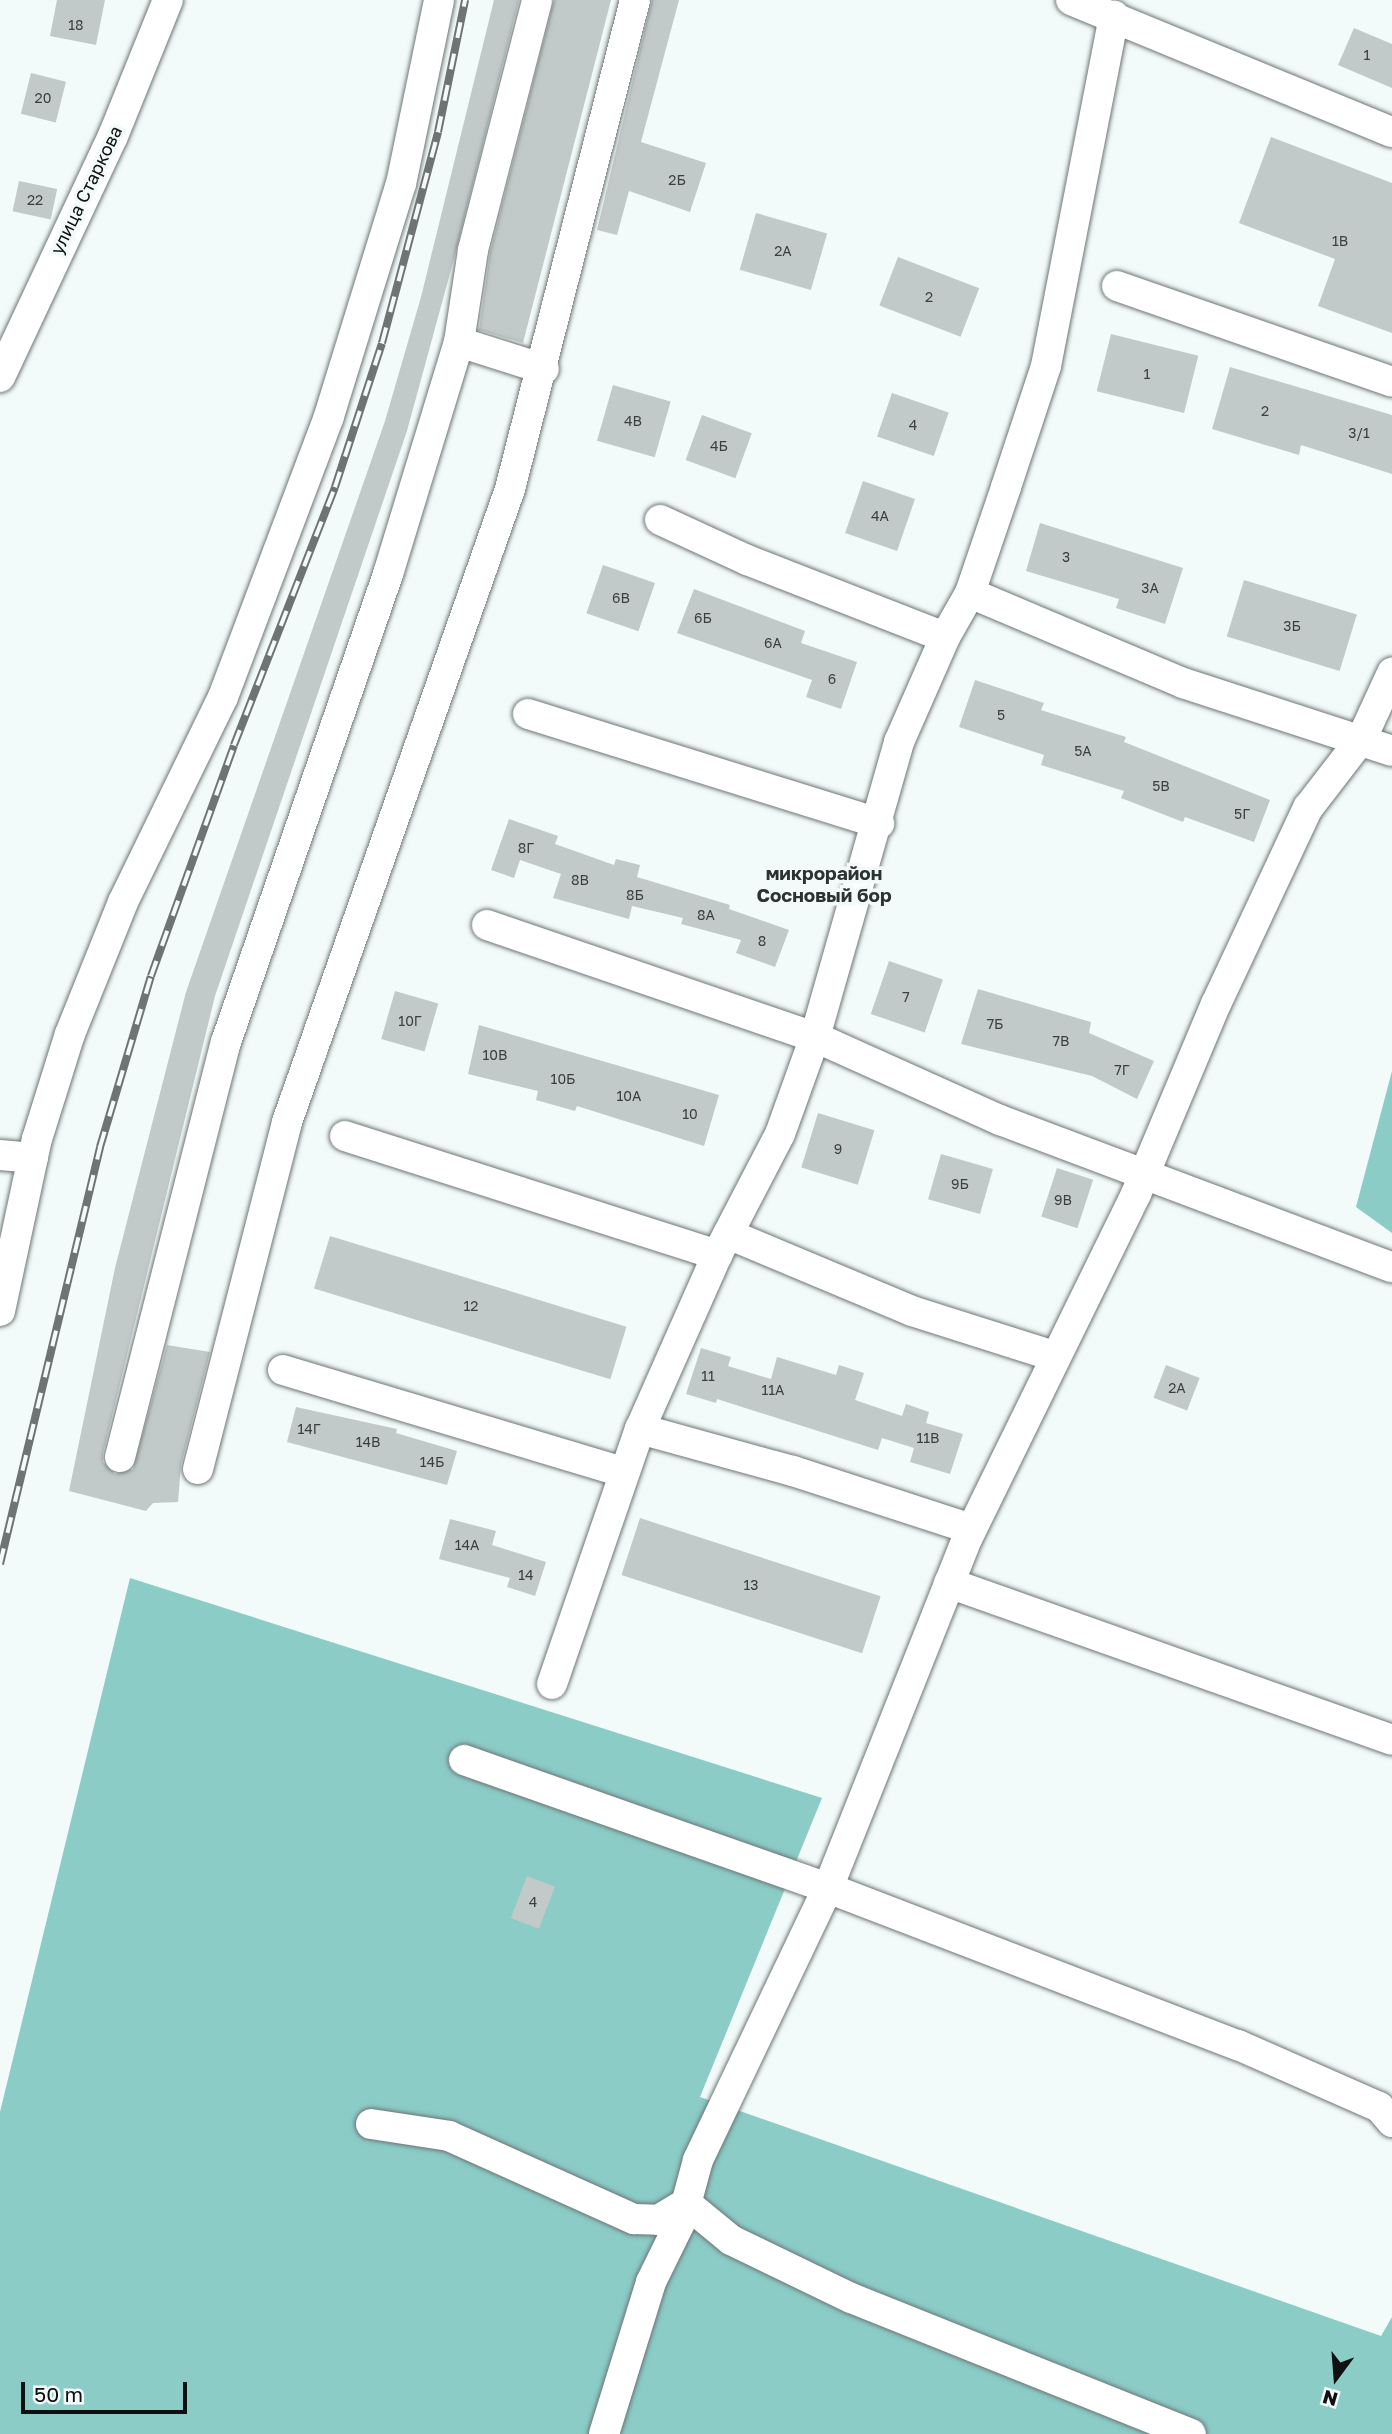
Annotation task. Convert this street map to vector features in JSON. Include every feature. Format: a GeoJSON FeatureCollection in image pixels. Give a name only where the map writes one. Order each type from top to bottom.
{"type":"FeatureCollection","features":[{"type":"Feature","properties":{"kind":"street","name":"улица Старкова"},"geometry":{"type":"LineString","coordinates":[[0,377],[113,136],[168,0]]}},
{"type":"Feature","properties":{"kind":"street"},"geometry":{"type":"LineString","coordinates":[[0,1311],[33,1158],[75,1022],[123,902],[223,697],[329,416],[401,184],[439,0]]}},
{"type":"Feature","properties":{"kind":"street"},"geometry":{"type":"LineString","coordinates":[[120,1457],[226,1042],[388,574],[459,342],[473,250],[537,0]]}},
{"type":"Feature","properties":{"kind":"street"},"geometry":{"type":"LineString","coordinates":[[198,1469],[286,1122],[510,489],[544,369],[635,0]]}},
{"type":"Feature","properties":{"kind":"street"},"geometry":{"type":"LineString","coordinates":[[1071,0],[1392,132]]}},
{"type":"Feature","properties":{"kind":"street"},"geometry":{"type":"LineString","coordinates":[[552,1684],[640,1429],[723,1245],[780,1133],[815,1037],[879,823],[899,742],[945,637],[970,593],[1046,366],[1114,16]]}},
{"type":"Feature","properties":{"kind":"street"},"geometry":{"type":"LineString","coordinates":[[1118,286],[1392,382]]}},
{"type":"Feature","properties":{"kind":"street"},"geometry":{"type":"LineString","coordinates":[[459,342],[544,369]]}},
{"type":"Feature","properties":{"kind":"street"},"geometry":{"type":"LineString","coordinates":[[660,520],[747,560],[945,637]]}},
{"type":"Feature","properties":{"kind":"street"},"geometry":{"type":"LineString","coordinates":[[970,593],[1183,683],[1362,738],[1392,751]]}},
{"type":"Feature","properties":{"kind":"street"},"geometry":{"type":"LineString","coordinates":[[604,2434],[651,2282],[686,2203],[698,2160],[828,1888],[969,1533],[1145,1173],[1216,1004],[1308,808],[1362,738],[1392,673]]}},
{"type":"Feature","properties":{"kind":"street"},"geometry":{"type":"LineString","coordinates":[[528,713],[879,823]]}},
{"type":"Feature","properties":{"kind":"street"},"geometry":{"type":"LineString","coordinates":[[487,925],[815,1037],[1000,1120],[1392,1266]]}},
{"type":"Feature","properties":{"kind":"street"},"geometry":{"type":"LineString","coordinates":[[345,1136],[723,1245],[912,1311],[1054,1356]]}},
{"type":"Feature","properties":{"kind":"street"},"geometry":{"type":"LineString","coordinates":[[0,1155],[33,1158]]}},
{"type":"Feature","properties":{"kind":"street"},"geometry":{"type":"LineString","coordinates":[[283,1370],[623,1472]]}},
{"type":"Feature","properties":{"kind":"street"},"geometry":{"type":"LineString","coordinates":[[640,1429],[793,1471],[969,1533]]}},
{"type":"Feature","properties":{"kind":"street"},"geometry":{"type":"LineString","coordinates":[[949,1583],[1392,1740]]}},
{"type":"Feature","properties":{"kind":"street"},"geometry":{"type":"LineString","coordinates":[[464,1760],[828,1888],[1238,2045],[1379,2107],[1392,2122]]}},
{"type":"Feature","properties":{"kind":"street"},"geometry":{"type":"LineString","coordinates":[[371,2124],[449,2136],[634,2219],[658,2220],[686,2203]]}},
{"type":"Feature","properties":{"kind":"street"},"geometry":{"type":"LineString","coordinates":[[686,2203],[731,2240],[851,2298],[1191,2434]]}},
{"type":"Feature","properties":{"kind":"shaded area"},"geometry":{"type":"Polygon","coordinates":[[[1392,1071],[1392,1233],[1356,1207],[1392,1071]]]}},
{"type":"Feature","properties":{"kind":"shaded area"},"geometry":{"type":"Polygon","coordinates":[[[130,1578],[822,1798],[700,2097],[1381,2336],[1392,2317],[1392,2434],[0,2434],[0,2112],[130,1578]]]}},
{"type":"Feature","properties":{"kind":"building"},"geometry":{"type":"Polygon","coordinates":[[[57,0],[105,0],[96,45],[50,36],[57,0]]]}},
{"type":"Feature","properties":{"kind":"building"},"geometry":{"type":"Polygon","coordinates":[[[494,0],[519,0],[455,255],[407,431],[215,996],[103,1453],[103,1462],[115,1474],[133,1469],[167,1345],[210,1352],[181,1465],[178,1502],[153,1503],[146,1511],[69,1491],[115,1268],[186,992],[385,421],[421,297],[494,0]]]}},
{"type":"Feature","properties":{"kind":"building"},"geometry":{"type":"Polygon","coordinates":[[[554,0],[611,0],[523,343],[479,330],[490,253],[554,0]]]}},
{"type":"Feature","properties":{"kind":"building"},"geometry":{"type":"Polygon","coordinates":[[[652,0],[679,0],[641,142],[706,163],[690,212],[629,191],[617,235],[597,230],[652,0]]]}},
{"type":"Feature","properties":{"kind":"building"},"geometry":{"type":"Polygon","coordinates":[[[1354,28],[1392,44],[1392,88],[1338,65],[1354,28]]]}},
{"type":"Feature","properties":{"kind":"building"},"geometry":{"type":"Polygon","coordinates":[[[31,73],[66,82],[56,122],[21,114],[31,73]]]}},
{"type":"Feature","properties":{"kind":"building"},"geometry":{"type":"Polygon","coordinates":[[[1271,137],[1392,183],[1392,333],[1318,306],[1335,259],[1239,223],[1271,137]]]}},
{"type":"Feature","properties":{"kind":"building"},"geometry":{"type":"Polygon","coordinates":[[[19,181],[57,189],[51,219],[13,211],[19,181]]]}},
{"type":"Feature","properties":{"kind":"building"},"geometry":{"type":"Polygon","coordinates":[[[756,213],[827,233],[811,290],[740,270],[756,213]]]}},
{"type":"Feature","properties":{"kind":"building"},"geometry":{"type":"Polygon","coordinates":[[[898,257],[979,288],[961,337],[879,306],[898,257]]]}},
{"type":"Feature","properties":{"kind":"building"},"geometry":{"type":"Polygon","coordinates":[[[1111,334],[1198,356],[1184,413],[1097,391],[1111,334]]]}},
{"type":"Feature","properties":{"kind":"building"},"geometry":{"type":"Polygon","coordinates":[[[1230,367],[1392,415],[1392,474],[1301,445],[1299,455],[1212,429],[1230,367]]]}},
{"type":"Feature","properties":{"kind":"building"},"geometry":{"type":"Polygon","coordinates":[[[613,385],[671,402],[655,457],[597,441],[613,385]]]}},
{"type":"Feature","properties":{"kind":"building"},"geometry":{"type":"Polygon","coordinates":[[[892,393],[949,413],[934,456],[877,436],[892,393]]]}},
{"type":"Feature","properties":{"kind":"building"},"geometry":{"type":"Polygon","coordinates":[[[702,415],[752,433],[735,478],[686,460],[702,415]]]}},
{"type":"Feature","properties":{"kind":"building"},"geometry":{"type":"Polygon","coordinates":[[[863,481],[915,499],[897,551],[845,533],[863,481]]]}},
{"type":"Feature","properties":{"kind":"building"},"geometry":{"type":"Polygon","coordinates":[[[1040,523],[1183,568],[1165,624],[1116,608],[1119,599],[1026,571],[1040,523]]]}},
{"type":"Feature","properties":{"kind":"building"},"geometry":{"type":"Polygon","coordinates":[[[603,565],[655,583],[638,631],[586,613],[603,565]]]}},
{"type":"Feature","properties":{"kind":"building"},"geometry":{"type":"Polygon","coordinates":[[[1244,580],[1357,614],[1340,671],[1227,636],[1244,580]]]}},
{"type":"Feature","properties":{"kind":"building"},"geometry":{"type":"Polygon","coordinates":[[[694,589],[805,631],[801,643],[857,662],[841,709],[806,697],[812,680],[677,633],[694,589]]]}},
{"type":"Feature","properties":{"kind":"building"},"geometry":{"type":"Polygon","coordinates":[[[975,680],[1044,703],[1041,710],[1126,737],[1124,742],[1270,800],[1254,842],[1185,817],[1183,822],[1121,798],[1124,791],[1041,765],[1044,755],[959,727],[975,680]]]}},
{"type":"Feature","properties":{"kind":"building"},"geometry":{"type":"Polygon","coordinates":[[[509,819],[558,836],[555,844],[614,865],[616,859],[640,865],[637,877],[730,905],[729,909],[789,930],[775,967],[736,953],[741,940],[681,924],[683,918],[632,906],[629,919],[553,898],[561,874],[520,860],[514,878],[491,870],[509,819]]]}},
{"type":"Feature","properties":{"kind":"building"},"geometry":{"type":"Polygon","coordinates":[[[889,961],[943,980],[925,1033],[871,1014],[889,961]]]}},
{"type":"Feature","properties":{"kind":"building"},"geometry":{"type":"Polygon","coordinates":[[[978,989],[1091,1022],[1089,1033],[1154,1061],[1137,1099],[1092,1076],[961,1044],[978,989]]]}},
{"type":"Feature","properties":{"kind":"building"},"geometry":{"type":"Polygon","coordinates":[[[395,991],[438,1003],[424,1051],[381,1039],[395,991]]]}},
{"type":"Feature","properties":{"kind":"building"},"geometry":{"type":"Polygon","coordinates":[[[479,1025],[719,1095],[704,1146],[577,1106],[575,1111],[536,1100],[538,1091],[468,1074],[479,1025]]]}},
{"type":"Feature","properties":{"kind":"building"},"geometry":{"type":"Polygon","coordinates":[[[818,1113],[874,1130],[858,1185],[801,1168],[818,1113]]]}},
{"type":"Feature","properties":{"kind":"building"},"geometry":{"type":"Polygon","coordinates":[[[941,1154],[993,1169],[980,1214],[928,1199],[941,1154]]]}},
{"type":"Feature","properties":{"kind":"building"},"geometry":{"type":"Polygon","coordinates":[[[1057,1168],[1093,1180],[1077,1228],[1041,1217],[1057,1168]]]}},
{"type":"Feature","properties":{"kind":"building"},"geometry":{"type":"Polygon","coordinates":[[[330,1236],[626,1327],[610,1379],[314,1289],[330,1236]]]}},
{"type":"Feature","properties":{"kind":"building"},"geometry":{"type":"Polygon","coordinates":[[[701,1348],[731,1357],[728,1366],[771,1379],[777,1357],[836,1375],[839,1365],[864,1373],[855,1400],[902,1416],[906,1404],[929,1412],[926,1423],[963,1434],[950,1474],[910,1462],[914,1448],[882,1438],[878,1450],[717,1399],[716,1403],[686,1394],[701,1348]]]}},
{"type":"Feature","properties":{"kind":"building"},"geometry":{"type":"Polygon","coordinates":[[[1166,1365],[1200,1378],[1187,1411],[1153,1398],[1166,1365]]]}},
{"type":"Feature","properties":{"kind":"building"},"geometry":{"type":"Polygon","coordinates":[[[296,1407],[397,1429],[396,1433],[457,1451],[447,1485],[287,1442],[296,1407]]]}},
{"type":"Feature","properties":{"kind":"building"},"geometry":{"type":"Polygon","coordinates":[[[640,1518],[881,1596],[862,1653],[621,1575],[640,1518]]]}},
{"type":"Feature","properties":{"kind":"building"},"geometry":{"type":"Polygon","coordinates":[[[450,1519],[496,1531],[492,1545],[546,1562],[535,1596],[507,1587],[510,1578],[439,1559],[450,1519]]]}},
{"type":"Feature","properties":{"kind":"building"},"geometry":{"type":"Polygon","coordinates":[[[527,1876],[555,1887],[539,1929],[511,1918],[527,1876]]]}},
{"type":"Feature","properties":{"kind":"railway"},"geometry":{"type":"LineString","coordinates":[[0,1564],[100,1147],[151,976],[234,745],[335,487],[382,343],[438,132],[465,0]]}},
{"type":"Feature","properties":{"kind":"district","name":"микрорайон Сосновый бор"},"geometry":{"type":"Point","coordinates":[824,884]}}]}
